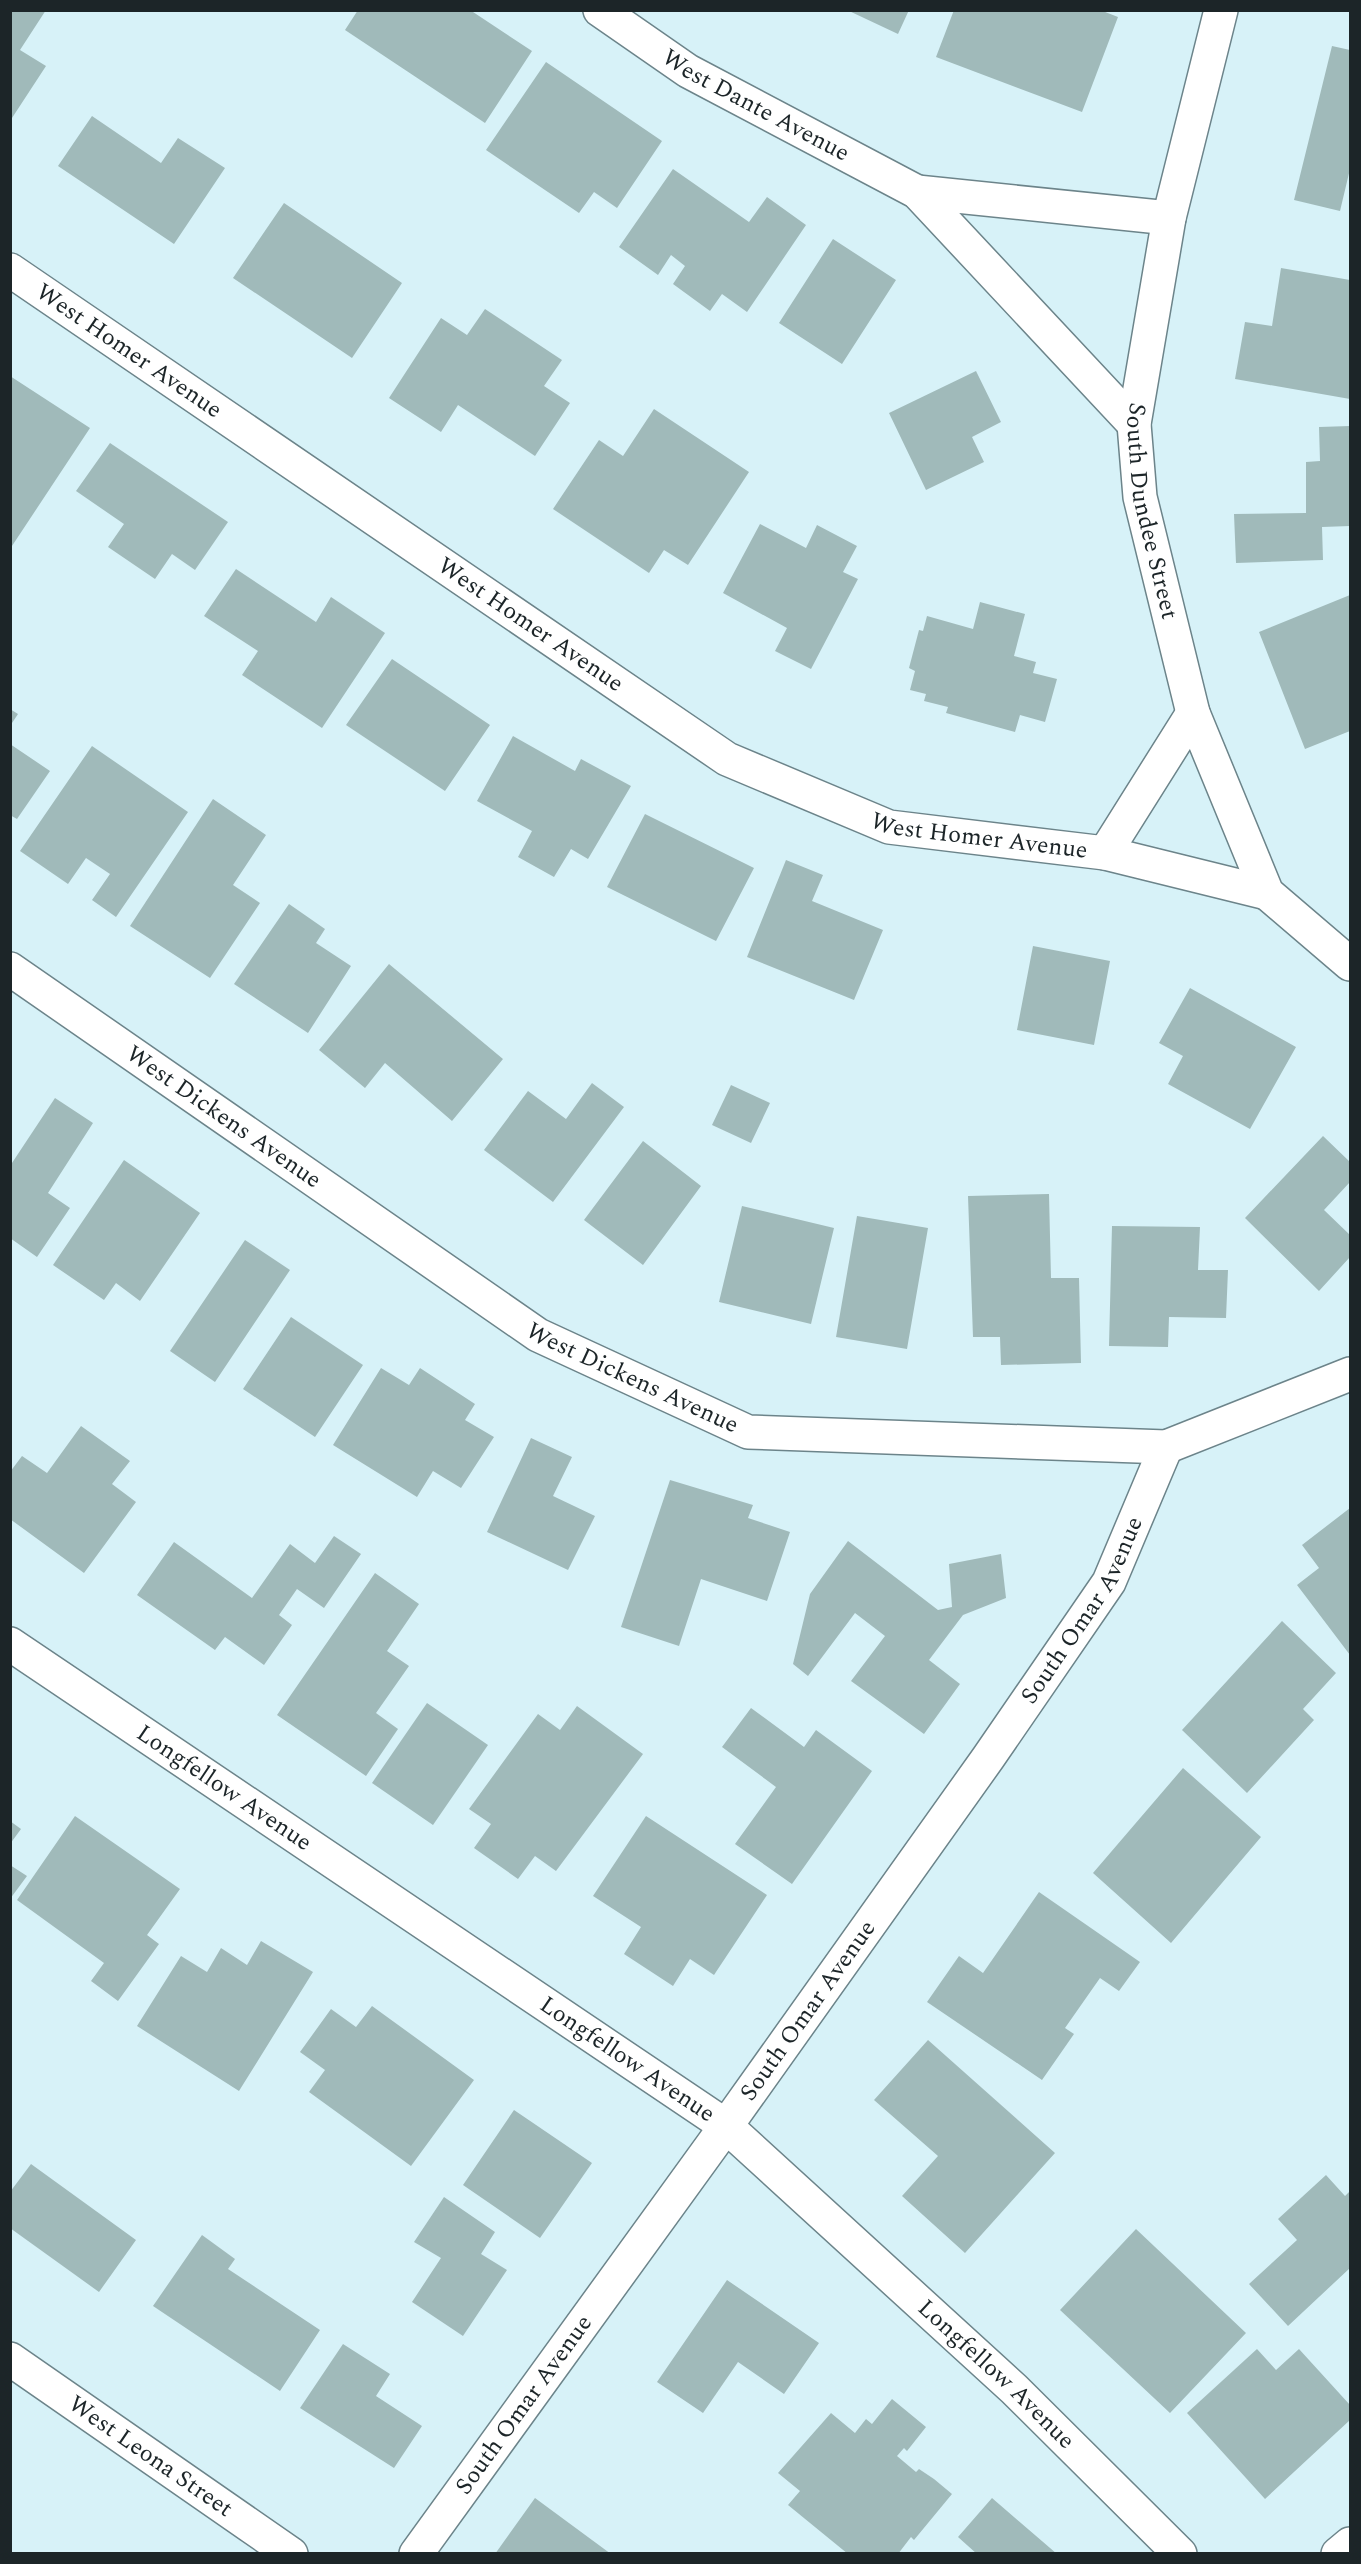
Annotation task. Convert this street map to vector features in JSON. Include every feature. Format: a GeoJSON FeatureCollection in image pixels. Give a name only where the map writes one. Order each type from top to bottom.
{"type":"FeatureCollection","features":[{"type":"Feature","properties":{"kind":"street","name":"West Dante Avenue"},"geometry":{"type":"LineString","coordinates":[[600,10],[688,71],[917,192],[1134,424]]}},
{"type":"Feature","properties":{"kind":"street","name":"South Dundee Street"},"geometry":{"type":"LineString","coordinates":[[1221,10],[1169,218],[1134,424],[1140,497],[1193,713],[1267,893],[1350,964]]}},
{"type":"Feature","properties":{"kind":"street","name":"West Dante Avenue"},"geometry":{"type":"LineString","coordinates":[[917,192],[1169,218]]}},
{"type":"Feature","properties":{"kind":"street","name":"West Homer Avenue"},"geometry":{"type":"LineString","coordinates":[[10,270],[727,759],[889,827],[1105,853],[1267,893]]}},
{"type":"Feature","properties":{"kind":"street","name":"West Homer Avenue"},"geometry":{"type":"LineString","coordinates":[[1105,853],[1193,713]]}},
{"type":"Feature","properties":{"kind":"street","name":"West Dickens Avenue"},"geometry":{"type":"LineString","coordinates":[[10,969],[538,1335],[748,1432],[1166,1447],[1350,1374]]}},
{"type":"Feature","properties":{"kind":"street","name":"South Omar Avenue"},"geometry":{"type":"LineString","coordinates":[[416,2553],[726,2126],[988,1758],[1109,1582],[1166,1447]]}},
{"type":"Feature","properties":{"kind":"street","name":"Longfellow Avenue"},"geometry":{"type":"LineString","coordinates":[[10,1644],[726,2126],[1014,2389],[1179,2553]]}},
{"type":"Feature","properties":{"kind":"street","name":"West Leona Street"},"geometry":{"type":"LineString","coordinates":[[10,2359],[291,2553]]}},
{"type":"Feature","properties":{"kind":"street"},"geometry":{"type":"LineString","coordinates":[[1338,2553],[1350,2544]]}},
{"type":"Feature","properties":{"kind":"building"},"geometry":{"type":"Polygon","coordinates":[[[10,10],[46,10],[20,50],[46,66],[12,118],[10,10]]]}},
{"type":"Feature","properties":{"kind":"building"},"geometry":{"type":"Polygon","coordinates":[[[358,10],[470,10],[532,51],[485,123],[345,30],[358,10]]]}},
{"type":"Feature","properties":{"kind":"building"},"geometry":{"type":"Polygon","coordinates":[[[847,10],[909,10],[898,34],[847,10]]]}},
{"type":"Feature","properties":{"kind":"building"},"geometry":{"type":"Polygon","coordinates":[[[954,10],[1100,10],[1118,17],[1082,112],[936,57],[954,10]]]}},
{"type":"Feature","properties":{"kind":"building"},"geometry":{"type":"Polygon","coordinates":[[[1332,46],[1350,50],[1350,169],[1340,211],[1294,200],[1332,46]]]}},
{"type":"Feature","properties":{"kind":"building"},"geometry":{"type":"Polygon","coordinates":[[[546,62],[662,141],[617,208],[594,192],[579,213],[486,150],[546,62]]]}},
{"type":"Feature","properties":{"kind":"building"},"geometry":{"type":"Polygon","coordinates":[[[92,116],[161,163],[178,138],[225,168],[174,244],[58,166],[92,116]]]}},
{"type":"Feature","properties":{"kind":"building"},"geometry":{"type":"Polygon","coordinates":[[[673,169],[749,222],[767,197],[806,225],[747,312],[722,294],[710,311],[673,284],[685,266],[671,255],[658,275],[619,247],[673,169]]]}},
{"type":"Feature","properties":{"kind":"building"},"geometry":{"type":"Polygon","coordinates":[[[284,203],[402,283],[352,358],[233,278],[284,203]]]}},
{"type":"Feature","properties":{"kind":"building"},"geometry":{"type":"Polygon","coordinates":[[[833,239],[896,280],[842,364],[779,323],[833,239]]]}},
{"type":"Feature","properties":{"kind":"building"},"geometry":{"type":"Polygon","coordinates":[[[1281,268],[1350,280],[1350,399],[1235,379],[1245,322],[1272,326],[1281,268]]]}},
{"type":"Feature","properties":{"kind":"building"},"geometry":{"type":"Polygon","coordinates":[[[485,309],[562,360],[544,386],[570,403],[535,456],[458,405],[441,432],[389,398],[441,318],[467,335],[485,309]]]}},
{"type":"Feature","properties":{"kind":"building"},"geometry":{"type":"Polygon","coordinates":[[[976,371],[1001,422],[972,437],[984,462],[926,490],[889,413],[976,371]]]}},
{"type":"Feature","properties":{"kind":"building"},"geometry":{"type":"Polygon","coordinates":[[[10,376],[90,428],[10,549],[10,376]]]}},
{"type":"Feature","properties":{"kind":"building"},"geometry":{"type":"Polygon","coordinates":[[[654,409],[749,472],[688,565],[664,550],[649,573],[553,509],[599,440],[623,456],[654,409]]]}},
{"type":"Feature","properties":{"kind":"building"},"geometry":{"type":"Polygon","coordinates":[[[1350,426],[1350,526],[1322,527],[1323,560],[1236,563],[1234,514],[1306,513],[1306,462],[1320,461],[1319,427],[1350,426]]]}},
{"type":"Feature","properties":{"kind":"building"},"geometry":{"type":"Polygon","coordinates":[[[110,443],[228,522],[195,570],[172,554],[155,579],[108,547],[124,524],[76,491],[110,443]]]}},
{"type":"Feature","properties":{"kind":"building"},"geometry":{"type":"Polygon","coordinates":[[[760,524],[806,548],[817,525],[857,546],[843,572],[858,579],[811,669],[775,651],[787,628],[723,593],[760,524]]]}},
{"type":"Feature","properties":{"kind":"building"},"geometry":{"type":"Polygon","coordinates":[[[236,569],[316,622],[331,597],[385,633],[322,728],[242,675],[258,651],[204,616],[236,569]]]}},
{"type":"Feature","properties":{"kind":"building"},"geometry":{"type":"Polygon","coordinates":[[[1350,595],[1350,731],[1305,749],[1259,632],[1350,595]]]}},
{"type":"Feature","properties":{"kind":"building"},"geometry":{"type":"Polygon","coordinates":[[[980,602],[1025,614],[1014,656],[1036,662],[1033,673],[1057,679],[1045,722],[1020,715],[1015,732],[946,713],[948,707],[924,701],[926,694],[910,690],[915,671],[909,668],[919,630],[923,631],[927,616],[973,629],[980,602]]]}},
{"type":"Feature","properties":{"kind":"building"},"geometry":{"type":"Polygon","coordinates":[[[392,659],[490,725],[445,791],[346,725],[392,659]]]}},
{"type":"Feature","properties":{"kind":"building"},"geometry":{"type":"Polygon","coordinates":[[[10,709],[18,714],[10,726],[10,709]]]}},
{"type":"Feature","properties":{"kind":"building"},"geometry":{"type":"Polygon","coordinates":[[[513,736],[575,771],[581,759],[631,786],[588,859],[571,849],[554,877],[518,857],[532,831],[477,801],[513,736]]]}},
{"type":"Feature","properties":{"kind":"building"},"geometry":{"type":"Polygon","coordinates":[[[10,744],[50,771],[17,819],[10,815],[10,744]]]}},
{"type":"Feature","properties":{"kind":"building"},"geometry":{"type":"Polygon","coordinates":[[[92,746],[188,812],[116,917],[92,900],[110,874],[86,858],[68,884],[20,851],[92,746]]]}},
{"type":"Feature","properties":{"kind":"building"},"geometry":{"type":"Polygon","coordinates":[[[213,799],[266,835],[233,885],[260,903],[210,978],[130,926],[213,799]]]}},
{"type":"Feature","properties":{"kind":"building"},"geometry":{"type":"Polygon","coordinates":[[[645,814],[754,868],[716,941],[607,887],[645,814]]]}},
{"type":"Feature","properties":{"kind":"building"},"geometry":{"type":"Polygon","coordinates":[[[786,860],[823,875],[812,901],[883,930],[854,1000],[747,957],[786,860]]]}},
{"type":"Feature","properties":{"kind":"building"},"geometry":{"type":"Polygon","coordinates":[[[289,904],[325,929],[316,943],[351,966],[308,1033],[234,984],[289,904]]]}},
{"type":"Feature","properties":{"kind":"building"},"geometry":{"type":"Polygon","coordinates":[[[1033,946],[1110,961],[1094,1045],[1017,1030],[1033,946]]]}},
{"type":"Feature","properties":{"kind":"building"},"geometry":{"type":"Polygon","coordinates":[[[389,964],[503,1059],[452,1121],[385,1063],[365,1088],[319,1050],[389,964]]]}},
{"type":"Feature","properties":{"kind":"building"},"geometry":{"type":"Polygon","coordinates":[[[1190,988],[1296,1047],[1250,1129],[1168,1084],[1183,1056],[1159,1043],[1190,988]]]}},
{"type":"Feature","properties":{"kind":"building"},"geometry":{"type":"Polygon","coordinates":[[[592,1083],[624,1107],[553,1202],[484,1150],[528,1091],[566,1119],[592,1083]]]}},
{"type":"Feature","properties":{"kind":"building"},"geometry":{"type":"Polygon","coordinates":[[[731,1085],[770,1103],[751,1143],[712,1125],[731,1085]]]}},
{"type":"Feature","properties":{"kind":"building"},"geometry":{"type":"Polygon","coordinates":[[[55,1098],[93,1123],[48,1193],[70,1208],[37,1257],[10,1238],[10,1166],[55,1098]]]}},
{"type":"Feature","properties":{"kind":"building"},"geometry":{"type":"Polygon","coordinates":[[[1323,1136],[1350,1162],[1350,1182],[1324,1210],[1350,1235],[1350,1257],[1319,1291],[1245,1218],[1323,1136]]]}},
{"type":"Feature","properties":{"kind":"building"},"geometry":{"type":"Polygon","coordinates":[[[643,1141],[701,1186],[643,1265],[584,1220],[643,1141]]]}},
{"type":"Feature","properties":{"kind":"building"},"geometry":{"type":"Polygon","coordinates":[[[124,1160],[200,1213],[140,1301],[116,1283],[104,1300],[53,1265],[124,1160]]]}},
{"type":"Feature","properties":{"kind":"building"},"geometry":{"type":"Polygon","coordinates":[[[1049,1194],[1051,1278],[1079,1278],[1081,1363],[1001,1365],[1000,1337],[973,1337],[968,1196],[1049,1194]]]}},
{"type":"Feature","properties":{"kind":"building"},"geometry":{"type":"Polygon","coordinates":[[[742,1206],[834,1228],[811,1324],[719,1302],[742,1206]]]}},
{"type":"Feature","properties":{"kind":"building"},"geometry":{"type":"Polygon","coordinates":[[[857,1216],[928,1228],[907,1349],[836,1337],[857,1216]]]}},
{"type":"Feature","properties":{"kind":"building"},"geometry":{"type":"Polygon","coordinates":[[[1112,1226],[1200,1227],[1198,1270],[1228,1270],[1226,1318],[1169,1317],[1168,1347],[1109,1346],[1112,1226]]]}},
{"type":"Feature","properties":{"kind":"building"},"geometry":{"type":"Polygon","coordinates":[[[245,1240],[290,1270],[215,1382],[170,1351],[245,1240]]]}},
{"type":"Feature","properties":{"kind":"building"},"geometry":{"type":"Polygon","coordinates":[[[291,1317],[363,1365],[315,1437],[243,1389],[291,1317]]]}},
{"type":"Feature","properties":{"kind":"building"},"geometry":{"type":"Polygon","coordinates":[[[381,1368],[409,1385],[420,1368],[475,1404],[465,1420],[494,1437],[461,1488],[433,1471],[417,1497],[333,1445],[381,1368]]]}},
{"type":"Feature","properties":{"kind":"building"},"geometry":{"type":"Polygon","coordinates":[[[81,1426],[130,1461],[112,1484],[136,1502],[84,1573],[10,1519],[10,1472],[22,1456],[47,1473],[81,1426]]]}},
{"type":"Feature","properties":{"kind":"building"},"geometry":{"type":"Polygon","coordinates":[[[531,1438],[572,1457],[553,1496],[595,1516],[568,1570],[487,1532],[531,1438]]]}},
{"type":"Feature","properties":{"kind":"building"},"geometry":{"type":"Polygon","coordinates":[[[670,1480],[753,1505],[748,1518],[790,1532],[767,1601],[701,1579],[679,1646],[621,1627],[670,1480]]]}},
{"type":"Feature","properties":{"kind":"building"},"geometry":{"type":"Polygon","coordinates":[[[1350,1508],[1350,1655],[1297,1585],[1319,1568],[1302,1545],[1350,1508]]]}},
{"type":"Feature","properties":{"kind":"building"},"geometry":{"type":"Polygon","coordinates":[[[334,1536],[361,1554],[324,1608],[297,1589],[279,1615],[292,1625],[264,1665],[225,1637],[215,1650],[137,1595],[174,1542],[252,1598],[290,1544],[315,1563],[334,1536]]]}},
{"type":"Feature","properties":{"kind":"building"},"geometry":{"type":"Polygon","coordinates":[[[848,1541],[938,1610],[952,1607],[949,1564],[1001,1554],[1006,1598],[963,1615],[929,1660],[960,1684],[924,1734],[851,1681],[885,1636],[855,1613],[808,1676],[793,1664],[810,1594],[848,1541]]]}},
{"type":"Feature","properties":{"kind":"building"},"geometry":{"type":"Polygon","coordinates":[[[375,1573],[419,1604],[387,1651],[409,1666],[376,1713],[398,1729],[366,1776],[277,1715],[375,1573]]]}},
{"type":"Feature","properties":{"kind":"building"},"geometry":{"type":"Polygon","coordinates":[[[1282,1621],[1336,1673],[1303,1709],[1314,1720],[1247,1793],[1182,1730],[1282,1621]]]}},
{"type":"Feature","properties":{"kind":"building"},"geometry":{"type":"Polygon","coordinates":[[[427,1703],[488,1745],[433,1825],[372,1783],[427,1703]]]}},
{"type":"Feature","properties":{"kind":"building"},"geometry":{"type":"Polygon","coordinates":[[[577,1706],[643,1754],[556,1871],[535,1856],[518,1879],[474,1848],[491,1824],[469,1809],[538,1714],[560,1730],[577,1706]]]}},
{"type":"Feature","properties":{"kind":"building"},"geometry":{"type":"Polygon","coordinates":[[[751,1708],[804,1747],[816,1730],[872,1771],[792,1884],[735,1844],[776,1787],[722,1747],[751,1708]]]}},
{"type":"Feature","properties":{"kind":"building"},"geometry":{"type":"Polygon","coordinates":[[[1183,1768],[1261,1837],[1171,1943],[1093,1873],[1183,1768]]]}},
{"type":"Feature","properties":{"kind":"building"},"geometry":{"type":"Polygon","coordinates":[[[75,1816],[180,1889],[147,1935],[159,1944],[118,2001],[91,1981],[104,1963],[17,1900],[75,1816]]]}},
{"type":"Feature","properties":{"kind":"building"},"geometry":{"type":"Polygon","coordinates":[[[646,1816],[767,1895],[714,1975],[690,1959],[673,1986],[624,1954],[641,1927],[593,1896],[646,1816]]]}},
{"type":"Feature","properties":{"kind":"building"},"geometry":{"type":"Polygon","coordinates":[[[10,1821],[21,1829],[10,1844],[10,1821]]]}},
{"type":"Feature","properties":{"kind":"building"},"geometry":{"type":"Polygon","coordinates":[[[10,1865],[27,1876],[10,1899],[10,1865]]]}},
{"type":"Feature","properties":{"kind":"building"},"geometry":{"type":"Polygon","coordinates":[[[1039,1892],[1140,1962],[1119,1991],[1100,1978],[1065,2028],[1074,2034],[1042,2080],[927,2002],[959,1956],[983,1973],[1039,1892]]]}},
{"type":"Feature","properties":{"kind":"building"},"geometry":{"type":"Polygon","coordinates":[[[261,1941],[313,1972],[239,2091],[137,2026],[181,1956],[207,1972],[221,1948],[247,1965],[261,1941]]]}},
{"type":"Feature","properties":{"kind":"building"},"geometry":{"type":"Polygon","coordinates":[[[372,2006],[474,2080],[411,2166],[309,2092],[325,2070],[300,2052],[331,2009],[356,2027],[372,2006]]]}},
{"type":"Feature","properties":{"kind":"building"},"geometry":{"type":"Polygon","coordinates":[[[928,2040],[1055,2153],[965,2253],[902,2196],[938,2156],[874,2100],[928,2040]]]}},
{"type":"Feature","properties":{"kind":"building"},"geometry":{"type":"Polygon","coordinates":[[[514,2110],[592,2163],[540,2238],[463,2185],[514,2110]]]}},
{"type":"Feature","properties":{"kind":"building"},"geometry":{"type":"Polygon","coordinates":[[[31,2164],[136,2240],[99,2292],[10,2228],[10,2192],[31,2164]]]}},
{"type":"Feature","properties":{"kind":"building"},"geometry":{"type":"Polygon","coordinates":[[[1326,2175],[1345,2196],[1350,2191],[1350,2268],[1288,2326],[1249,2284],[1297,2240],[1278,2219],[1326,2175]]]}},
{"type":"Feature","properties":{"kind":"building"},"geometry":{"type":"Polygon","coordinates":[[[444,2197],[495,2232],[481,2254],[507,2270],[463,2336],[412,2302],[441,2258],[414,2242],[444,2197]]]}},
{"type":"Feature","properties":{"kind":"building"},"geometry":{"type":"Polygon","coordinates":[[[1136,2229],[1246,2333],[1170,2413],[1060,2310],[1136,2229]]]}},
{"type":"Feature","properties":{"kind":"building"},"geometry":{"type":"Polygon","coordinates":[[[202,2235],[235,2259],[228,2269],[320,2330],[280,2391],[153,2306],[202,2235]]]}},
{"type":"Feature","properties":{"kind":"building"},"geometry":{"type":"Polygon","coordinates":[[[727,2280],[819,2343],[784,2394],[738,2362],[703,2413],[657,2382],[727,2280]]]}},
{"type":"Feature","properties":{"kind":"building"},"geometry":{"type":"Polygon","coordinates":[[[343,2344],[390,2374],[376,2396],[422,2426],[394,2468],[300,2408],[343,2344]]]}},
{"type":"Feature","properties":{"kind":"building"},"geometry":{"type":"Polygon","coordinates":[[[1257,2349],[1276,2370],[1299,2349],[1350,2405],[1350,2420],[1265,2499],[1187,2413],[1257,2349]]]}},
{"type":"Feature","properties":{"kind":"building"},"geometry":{"type":"Polygon","coordinates":[[[892,2399],[926,2427],[907,2451],[904,2448],[897,2456],[916,2472],[919,2469],[952,2494],[914,2540],[911,2537],[898,2554],[848,2554],[788,2505],[800,2491],[778,2473],[831,2413],[855,2433],[866,2419],[872,2424],[892,2399]]]}},
{"type":"Feature","properties":{"kind":"building"},"geometry":{"type":"Polygon","coordinates":[[[535,2498],[611,2554],[495,2554],[535,2498]]]}},
{"type":"Feature","properties":{"kind":"building"},"geometry":{"type":"Polygon","coordinates":[[[992,2498],[1057,2554],[977,2554],[958,2537],[992,2498]]]}}]}
